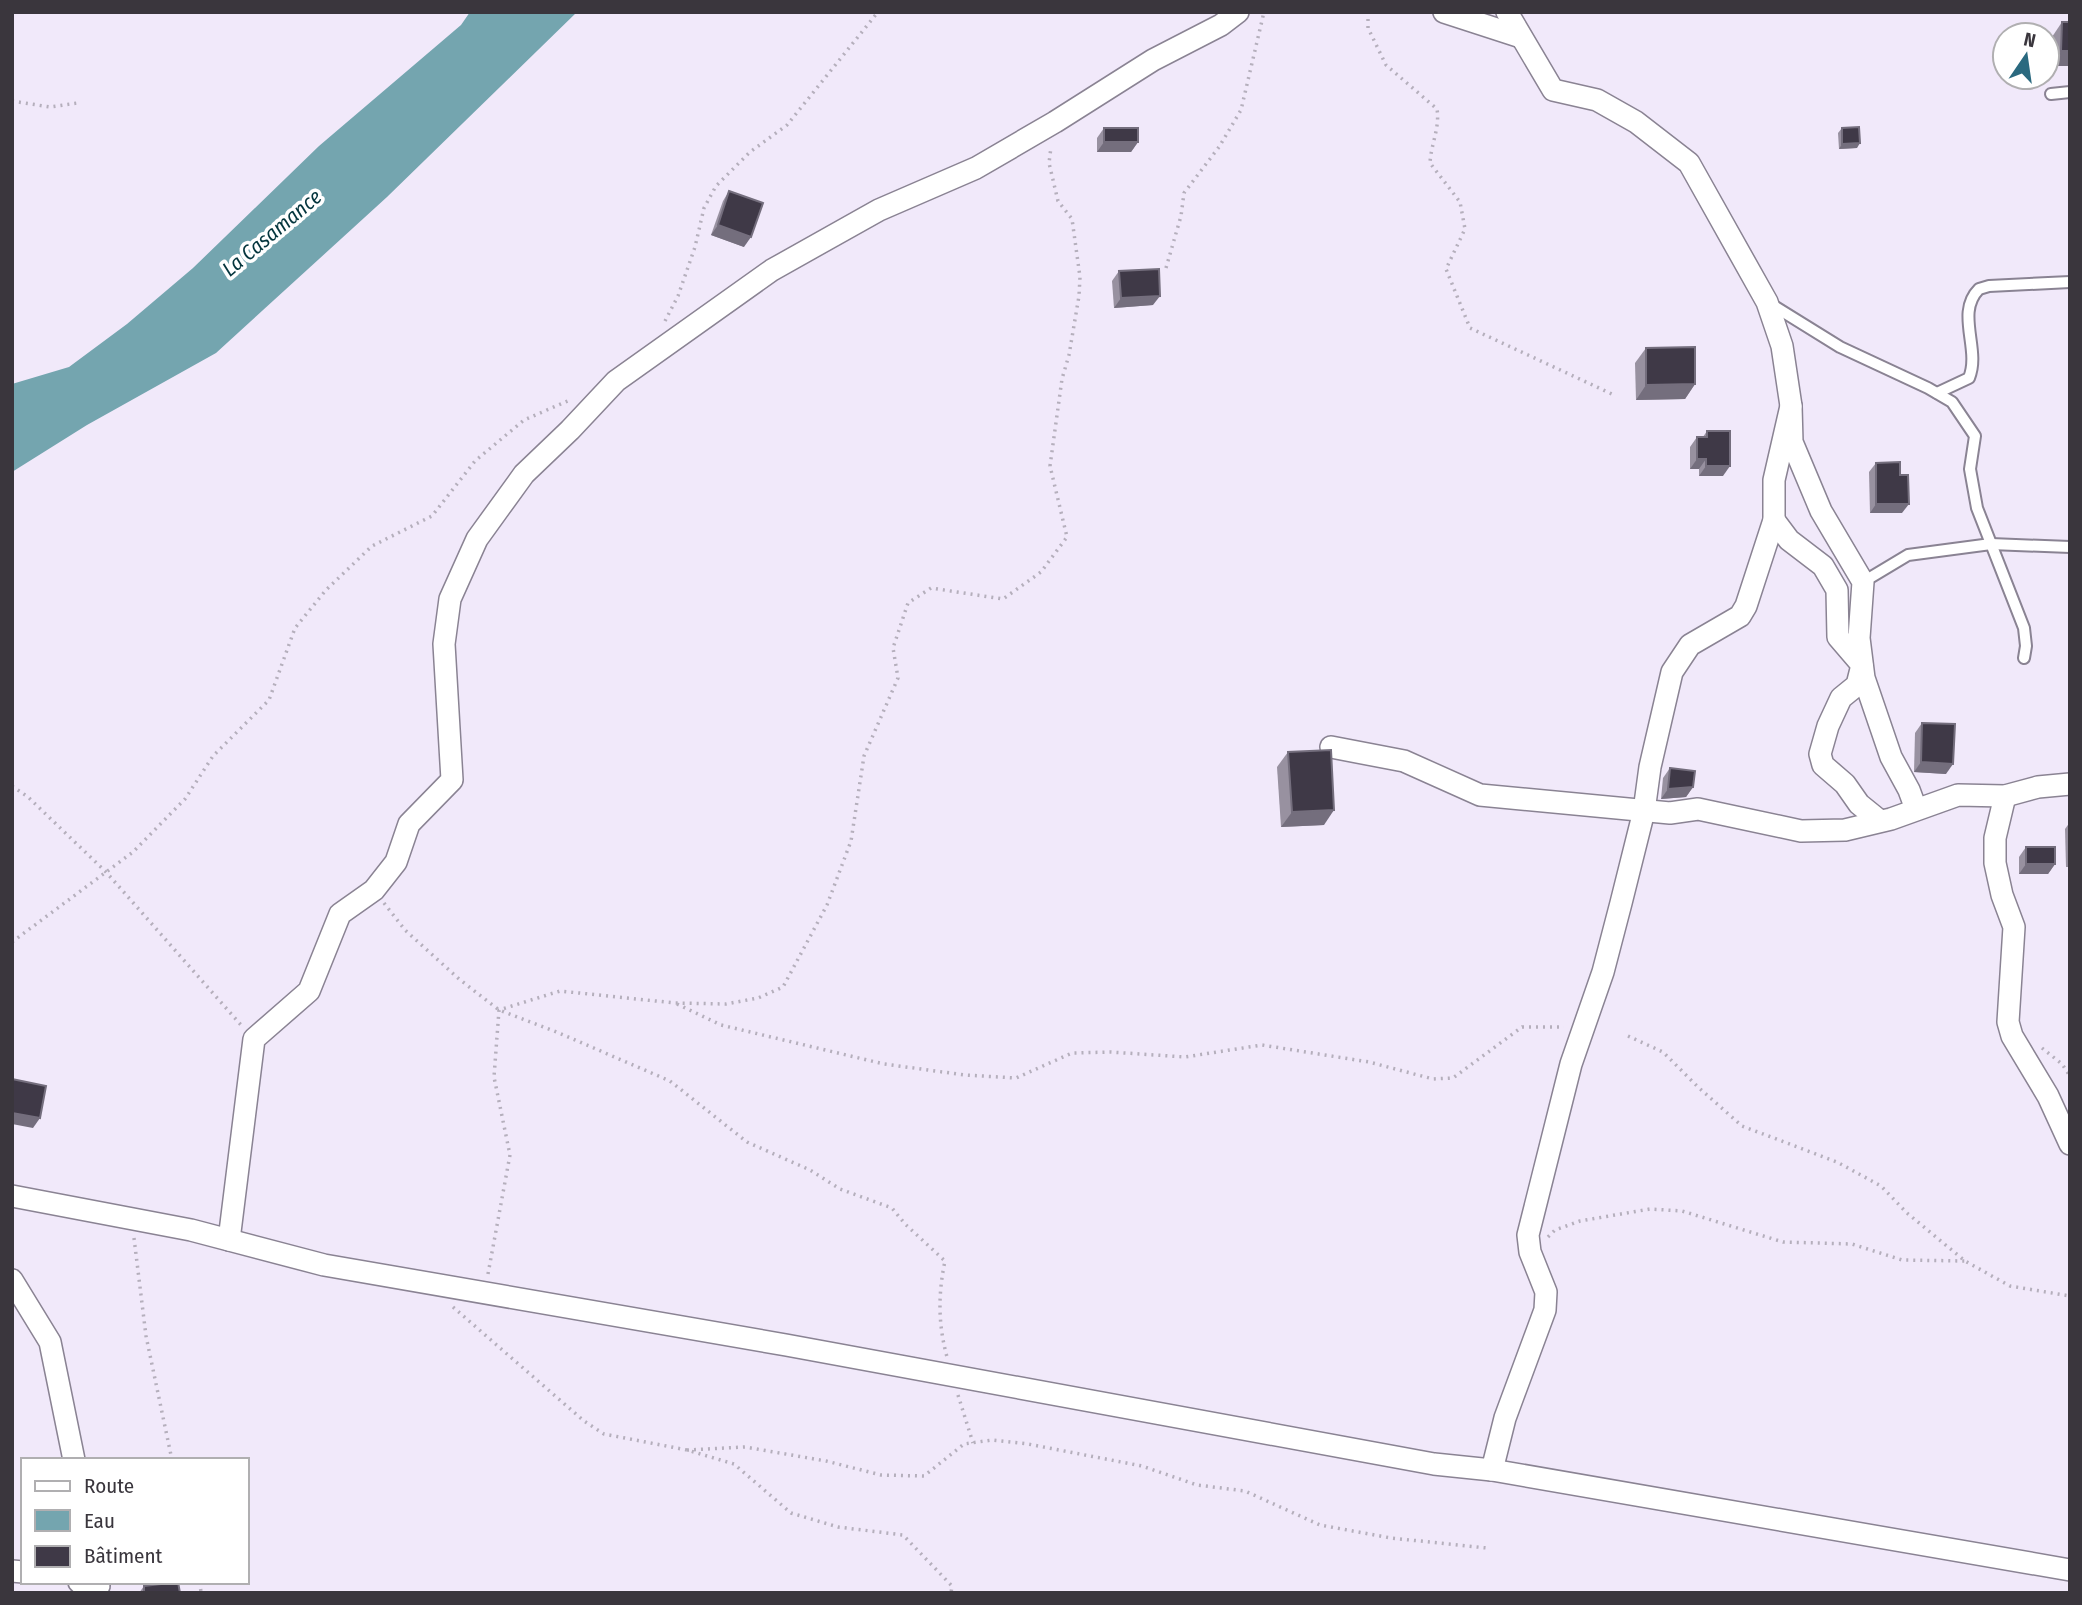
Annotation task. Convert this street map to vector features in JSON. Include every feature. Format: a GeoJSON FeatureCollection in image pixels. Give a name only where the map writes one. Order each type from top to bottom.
{"type":"FeatureCollection","features":[{"type":"Feature","properties":{"kind":"street"},"geometry":{"type":"LineString","coordinates":[[229,1240],[254,1039],[309,991],[340,914],[374,890],[396,862],[409,824],[452,780],[444,643],[450,599],[477,538],[524,474],[616,381],[772,270],[878,210],[976,168],[1153,60],[1221,25],[1238,12]]}},
{"type":"Feature","properties":{"kind":"street"},"geometry":{"type":"LineString","coordinates":[[1444,12],[1521,37]]}},
{"type":"Feature","properties":{"kind":"street"},"geometry":{"type":"LineString","coordinates":[[1507,12],[1553,90],[1597,100],[1636,122],[1689,163],[1767,302],[1783,346],[1791,407],[1792,442],[1821,511],[1863,582],[1858,638],[1864,678],[1891,757],[1916,809]]}},
{"type":"Feature","properties":{"kind":"street"},"geometry":{"type":"LineString","coordinates":[[1492,1470],[1505,1418],[1545,1310],[1546,1292],[1530,1252],[1528,1235],[1583,1027],[1603,972],[1644,811],[1650,767],[1672,673],[1690,645],[1740,616],[1746,606],[1774,520],[1774,480],[1791,407]]}},
{"type":"Feature","properties":{"kind":"street"},"geometry":{"type":"LineString","coordinates":[[1774,520],[1789,540],[1823,566],[1837,590],[1838,637],[1862,666]]}},
{"type":"Feature","properties":{"kind":"street"},"geometry":{"type":"LineString","coordinates":[[1862,666],[1857,685],[1841,698],[1828,726],[1820,754],[1823,765],[1845,784],[1859,804],[1880,821]]}},
{"type":"Feature","properties":{"kind":"street"},"geometry":{"type":"LineString","coordinates":[[1331,747],[1405,761],[1480,795],[1670,813],[1698,809],[1801,831],[1844,830],[1958,796],[2005,796],[2038,787],[2070,784]]}},
{"type":"Feature","properties":{"kind":"street"},"geometry":{"type":"LineString","coordinates":[[2005,796],[1995,838],[1995,863],[2002,895],[2014,927],[2008,1022],[2012,1036],[2048,1096],[2070,1144]]}},
{"type":"Feature","properties":{"kind":"street"},"geometry":{"type":"LineString","coordinates":[[12,1196],[229,1240],[324,1265],[952,1375],[1434,1464],[1492,1470],[2070,1570]]}},
{"type":"Feature","properties":{"kind":"street"},"geometry":{"type":"LineString","coordinates":[[12,1280],[50,1342],[74,1458]]}},
{"type":"Feature","properties":{"kind":"lane"},"geometry":{"type":"LineString","coordinates":[[2051,94],[2070,92]]}},
{"type":"Feature","properties":{"kind":"lane"},"geometry":{"type":"LineString","coordinates":[[1937,393],[1969,378],[1974,366],[1968,308],[1979,289],[1989,286],[2070,282]]}},
{"type":"Feature","properties":{"kind":"lane"},"geometry":{"type":"LineString","coordinates":[[1767,302],[1840,347],[1952,402],[1975,436],[1970,470],[1976,508],[2024,628],[2024,658]]}},
{"type":"Feature","properties":{"kind":"lane"},"geometry":{"type":"LineString","coordinates":[[1863,582],[1909,555],[1991,544],[2070,547]]}},
{"type":"Feature","properties":{"kind":"path"},"geometry":{"type":"LineString","coordinates":[[660,329],[678,296],[695,247],[704,208],[716,186],[750,152],[787,125],[878,12]]}},
{"type":"Feature","properties":{"kind":"path"},"geometry":{"type":"LineString","coordinates":[[1166,268],[1181,216],[1184,193],[1219,147],[1241,110],[1265,12]]}},
{"type":"Feature","properties":{"kind":"path"},"geometry":{"type":"LineString","coordinates":[[1368,12],[1368,28],[1386,65],[1437,109],[1439,122],[1430,150],[1430,163],[1460,202],[1465,229],[1446,269],[1470,328],[1614,395]]}},
{"type":"Feature","properties":{"kind":"path"},"geometry":{"type":"LineString","coordinates":[[12,101],[50,107],[77,103]]}},
{"type":"Feature","properties":{"kind":"path"},"geometry":{"type":"LineString","coordinates":[[499,1010],[559,992],[675,1003],[726,1004],[758,998],[783,986],[827,905],[851,841],[864,756],[898,678],[893,648],[908,603],[931,588],[1003,599],[1041,572],[1067,537],[1050,466],[1080,277],[1072,219],[1058,201],[1049,163],[1055,122]]}},
{"type":"Feature","properties":{"kind":"path"},"geometry":{"type":"LineString","coordinates":[[12,942],[133,852],[185,799],[213,756],[269,700],[295,628],[326,590],[372,546],[432,516],[475,461],[524,419],[582,396]]}},
{"type":"Feature","properties":{"kind":"path"},"geometry":{"type":"LineString","coordinates":[[12,786],[29,797],[106,872],[254,1039]]}},
{"type":"Feature","properties":{"kind":"path"},"geometry":{"type":"LineString","coordinates":[[374,890],[405,930],[499,1010],[559,1032],[670,1081],[747,1142],[810,1170],[840,1189],[892,1208],[905,1224],[945,1261],[939,1289],[943,1342],[973,1443]]}},
{"type":"Feature","properties":{"kind":"path"},"geometry":{"type":"LineString","coordinates":[[675,1003],[721,1025],[884,1064],[965,1075],[1016,1078],[1072,1053],[1110,1052],[1185,1057],[1262,1045],[1369,1062],[1433,1079],[1453,1078],[1522,1027],[1583,1027]]}},
{"type":"Feature","properties":{"kind":"path"},"geometry":{"type":"LineString","coordinates":[[484,1294],[510,1155],[494,1077],[499,1010]]}},
{"type":"Feature","properties":{"kind":"path"},"geometry":{"type":"LineString","coordinates":[[1628,1036],[1663,1052],[1742,1126],[1837,1162],[1881,1186],[1907,1213],[1965,1261],[2010,1286],[2070,1296]]}},
{"type":"Feature","properties":{"kind":"path"},"geometry":{"type":"LineString","coordinates":[[1530,1252],[1555,1230],[1580,1221],[1650,1209],[1682,1211],[1783,1242],[1852,1244],[1902,1260],[1965,1261]]}},
{"type":"Feature","properties":{"kind":"path"},"geometry":{"type":"LineString","coordinates":[[132,1219],[146,1336],[172,1458]]}},
{"type":"Feature","properties":{"kind":"path"},"geometry":{"type":"LineString","coordinates":[[425,1283],[565,1405],[604,1434],[687,1450],[734,1464],[791,1513],[838,1527],[903,1535],[953,1586],[951,1593]]}},
{"type":"Feature","properties":{"kind":"path"},"geometry":{"type":"LineString","coordinates":[[687,1450],[745,1447],[826,1461],[881,1475],[924,1476],[964,1444],[992,1440],[1028,1444],[1142,1466],[1197,1485],[1245,1491],[1320,1525],[1391,1538],[1487,1548]]}},
{"type":"Feature","properties":{"kind":"water","name":"La Casamance"},"geometry":{"type":"Polygon","coordinates":[[[470,12],[577,12],[387,197],[216,353],[87,425],[12,472],[12,384],[69,367],[127,324],[193,268],[319,146],[461,25],[470,12]]]}},
{"type":"Feature","properties":{"kind":"building"},"geometry":{"type":"Polygon","coordinates":[[[2062,22],[2070,22],[2070,51],[2061,51],[2062,22]]]}},
{"type":"Feature","properties":{"kind":"building"},"geometry":{"type":"Polygon","coordinates":[[[1859,127],[1860,143],[1842,144],[1842,128],[1859,127]]]}},
{"type":"Feature","properties":{"kind":"building"},"geometry":{"type":"Polygon","coordinates":[[[1104,128],[1138,128],[1138,142],[1104,142],[1104,128]]]}},
{"type":"Feature","properties":{"kind":"building"},"geometry":{"type":"Polygon","coordinates":[[[729,191],[763,203],[751,237],[718,225],[729,191]]]}},
{"type":"Feature","properties":{"kind":"building"},"geometry":{"type":"Polygon","coordinates":[[[1159,269],[1160,296],[1121,298],[1119,271],[1159,269]]]}},
{"type":"Feature","properties":{"kind":"building"},"geometry":{"type":"Polygon","coordinates":[[[1695,347],[1695,384],[1646,385],[1646,348],[1695,347]]]}},
{"type":"Feature","properties":{"kind":"building"},"geometry":{"type":"Polygon","coordinates":[[[1707,431],[1730,431],[1730,466],[1706,466],[1706,459],[1697,459],[1697,437],[1707,437],[1707,431]]]}},
{"type":"Feature","properties":{"kind":"building"},"geometry":{"type":"Polygon","coordinates":[[[1900,462],[1900,475],[1908,475],[1909,504],[1876,504],[1876,463],[1900,462]]]}},
{"type":"Feature","properties":{"kind":"building"},"geometry":{"type":"Polygon","coordinates":[[[1922,723],[1955,724],[1953,764],[1921,762],[1922,723]]]}},
{"type":"Feature","properties":{"kind":"building"},"geometry":{"type":"Polygon","coordinates":[[[1331,750],[1334,810],[1292,812],[1288,752],[1331,750]]]}},
{"type":"Feature","properties":{"kind":"building"},"geometry":{"type":"Polygon","coordinates":[[[1670,768],[1695,771],[1693,787],[1668,789],[1670,768]]]}},
{"type":"Feature","properties":{"kind":"building"},"geometry":{"type":"Polygon","coordinates":[[[2026,847],[2055,847],[2055,864],[2026,864],[2026,847]]]}},
{"type":"Feature","properties":{"kind":"building"},"geometry":{"type":"Polygon","coordinates":[[[12,1079],[46,1086],[40,1118],[12,1113],[12,1079]]]}},
{"type":"Feature","properties":{"kind":"building"},"geometry":{"type":"Polygon","coordinates":[[[178,1584],[180,1593],[144,1593],[144,1586],[178,1584]]]}}]}
